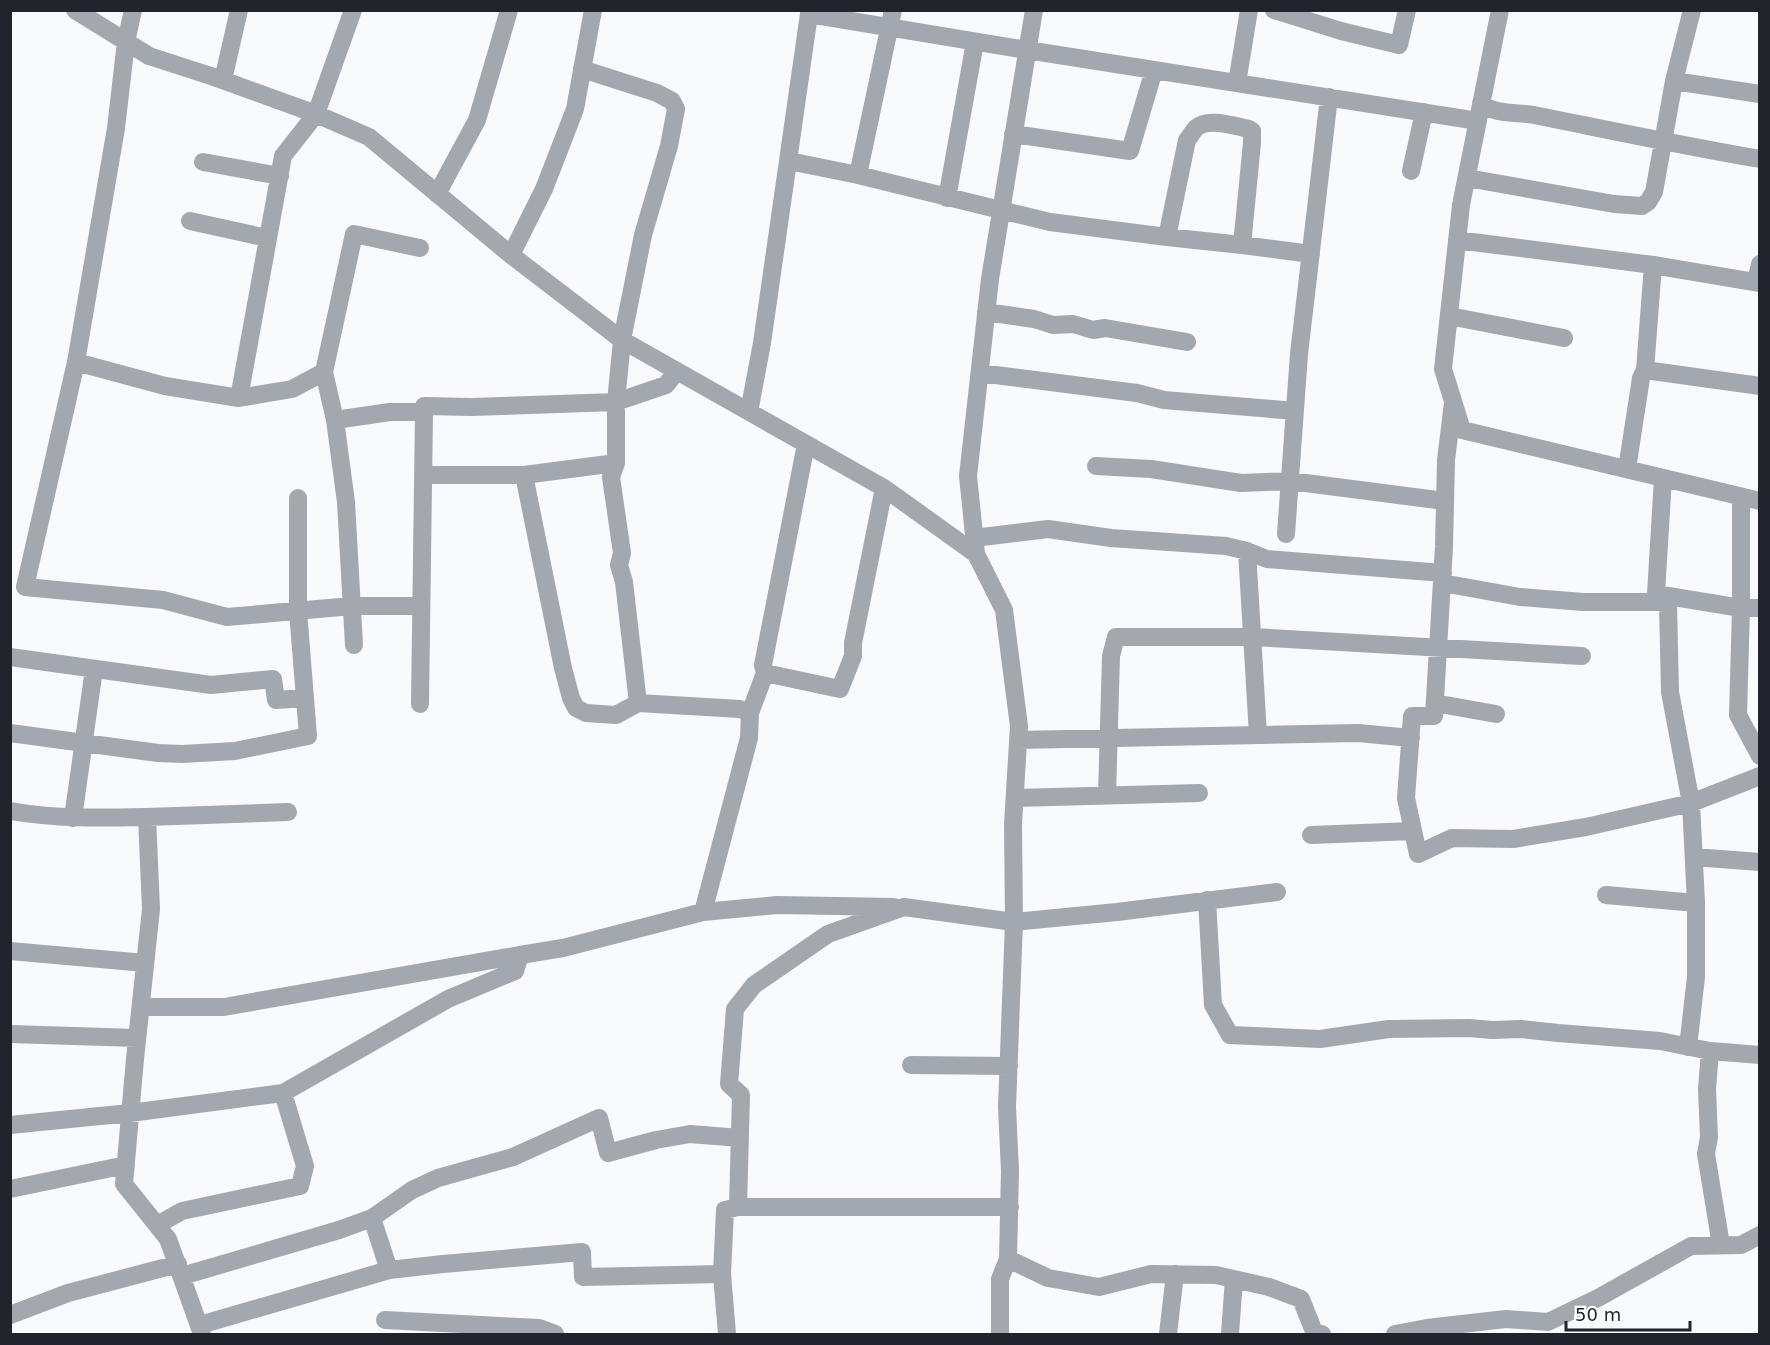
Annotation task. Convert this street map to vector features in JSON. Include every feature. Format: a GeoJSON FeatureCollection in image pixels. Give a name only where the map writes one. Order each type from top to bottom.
{"type":"FeatureCollection","features":[{"type":"Feature","properties":{"kind":"street"},"geometry":{"type":"LineString","coordinates":[[75,10],[149,56],[316,114],[369,138],[511,255],[622,340],[884,488],[975,546],[1048,529],[1111,538],[1226,546],[1267,559],[1442,578],[1520,597],[1583,602],[1657,598],[1741,608],[1760,608]]}},
{"type":"Feature","properties":{"kind":"street"},"geometry":{"type":"LineString","coordinates":[[133,10],[126,42],[116,128],[76,362],[18,584],[163,600],[227,617],[352,606],[421,606]]}},
{"type":"Feature","properties":{"kind":"street"},"geometry":{"type":"LineString","coordinates":[[223,80],[239,10]]}},
{"type":"Feature","properties":{"kind":"street"},"geometry":{"type":"LineString","coordinates":[[239,398],[284,156],[316,114],[353,10]]}},
{"type":"Feature","properties":{"kind":"street"},"geometry":{"type":"LineString","coordinates":[[437,194],[477,120],[509,10]]}},
{"type":"Feature","properties":{"kind":"street"},"geometry":{"type":"LineString","coordinates":[[511,255],[544,189],[575,109],[592,10]]}},
{"type":"Feature","properties":{"kind":"street"},"geometry":{"type":"LineString","coordinates":[[1000,1335],[1000,1278],[1008,1259],[1010,1207],[1007,1107],[1014,922],[1013,824],[1019,726],[1004,610],[975,546],[968,476],[986,312],[1034,10]]}},
{"type":"Feature","properties":{"kind":"street"},"geometry":{"type":"LineString","coordinates":[[1237,83],[1249,10]]}},
{"type":"Feature","properties":{"kind":"street"},"geometry":{"type":"LineString","coordinates":[[1274,10],[1341,31],[1399,45],[1407,10]]}},
{"type":"Feature","properties":{"kind":"street"},"geometry":{"type":"LineString","coordinates":[[1500,10],[1457,240],[1443,369],[1462,430],[1760,501]]}},
{"type":"Feature","properties":{"kind":"street"},"geometry":{"type":"LineString","coordinates":[[1467,178],[1614,204],[1642,206],[1648,202],[1654,192],[1674,81],[1692,10]]}},
{"type":"Feature","properties":{"kind":"street"},"geometry":{"type":"LineString","coordinates":[[749,412],[762,343],[810,12],[891,19],[975,42],[1424,112],[1480,112],[1487,109],[1525,113],[1760,159]]}},
{"type":"Feature","properties":{"kind":"street"},"geometry":{"type":"LineString","coordinates":[[858,175],[891,19]]}},
{"type":"Feature","properties":{"kind":"street"},"geometry":{"type":"LineString","coordinates":[[947,198],[975,42]]}},
{"type":"Feature","properties":{"kind":"street"},"geometry":{"type":"LineString","coordinates":[[582,69],[657,93],[672,101],[676,109],[669,146],[643,235],[622,340],[616,402],[616,463],[611,477],[622,553],[619,565],[624,582],[638,703]]}},
{"type":"Feature","properties":{"kind":"street"},"geometry":{"type":"LineString","coordinates":[[1013,134],[1130,151],[1154,70]]}},
{"type":"Feature","properties":{"kind":"street"},"geometry":{"type":"LineString","coordinates":[[1674,81],[1760,94]]}},
{"type":"Feature","properties":{"kind":"street"},"geometry":{"type":"LineString","coordinates":[[1286,534],[1299,354],[1329,98]]}},
{"type":"Feature","properties":{"kind":"street"},"geometry":{"type":"LineString","coordinates":[[1411,171],[1424,112]]}},
{"type":"Feature","properties":{"kind":"street"},"geometry":{"type":"LineString","coordinates":[[1167,237],[1187,140],[1203,124],[1218,123],[1252,131],[1242,245]]}},
{"type":"Feature","properties":{"kind":"street"},"geometry":{"type":"LineString","coordinates":[[789,161],[858,175],[1050,222],[1311,254]]}},
{"type":"Feature","properties":{"kind":"street"},"geometry":{"type":"LineString","coordinates":[[203,162],[280,176]]}},
{"type":"Feature","properties":{"kind":"street"},"geometry":{"type":"LineString","coordinates":[[190,221],[267,238]]}},
{"type":"Feature","properties":{"kind":"street"},"geometry":{"type":"LineString","coordinates":[[354,645],[346,502],[335,420],[324,372],[354,234],[420,248]]}},
{"type":"Feature","properties":{"kind":"street"},"geometry":{"type":"LineString","coordinates":[[1457,240],[1653,265],[1758,283],[1760,264]]}},
{"type":"Feature","properties":{"kind":"street"},"geometry":{"type":"LineString","coordinates":[[1627,469],[1641,378],[1645,370],[1653,265]]}},
{"type":"Feature","properties":{"kind":"street"},"geometry":{"type":"LineString","coordinates":[[986,312],[1053,324],[1073,324],[1093,330],[1105,328],[1187,342]]}},
{"type":"Feature","properties":{"kind":"street"},"geometry":{"type":"LineString","coordinates":[[1449,316],[1564,338]]}},
{"type":"Feature","properties":{"kind":"street"},"geometry":{"type":"LineString","coordinates":[[76,362],[165,386],[239,398],[292,389],[324,372]]}},
{"type":"Feature","properties":{"kind":"street"},"geometry":{"type":"LineString","coordinates":[[1645,370],[1760,386]]}},
{"type":"Feature","properties":{"kind":"street"},"geometry":{"type":"LineString","coordinates":[[424,406],[471,407],[616,402],[666,385],[677,371]]}},
{"type":"Feature","properties":{"kind":"street"},"geometry":{"type":"LineString","coordinates":[[980,373],[1137,393],[1164,400],[1295,411]]}},
{"type":"Feature","properties":{"kind":"street"},"geometry":{"type":"LineString","coordinates":[[1454,403],[1446,460],[1434,716],[1412,716],[1406,798],[1418,854],[1452,838],[1513,839],[1586,827],[1691,803],[1760,776]]}},
{"type":"Feature","properties":{"kind":"street"},"geometry":{"type":"LineString","coordinates":[[335,420],[390,412],[424,412],[420,704]]}},
{"type":"Feature","properties":{"kind":"street"},"geometry":{"type":"LineString","coordinates":[[703,912],[749,738],[750,713],[765,673],[763,665],[806,444]]}},
{"type":"Feature","properties":{"kind":"street"},"geometry":{"type":"LineString","coordinates":[[423,475],[524,475],[616,463]]}},
{"type":"Feature","properties":{"kind":"street"},"geometry":{"type":"LineString","coordinates":[[1096,466],[1151,469],[1241,483],[1290,481],[1445,501]]}},
{"type":"Feature","properties":{"kind":"street"},"geometry":{"type":"LineString","coordinates":[[524,475],[563,668],[576,708],[600,715],[615,715],[638,703],[740,709],[750,713]]}},
{"type":"Feature","properties":{"kind":"street"},"geometry":{"type":"LineString","coordinates":[[1657,598],[1663,478]]}},
{"type":"Feature","properties":{"kind":"street"},"geometry":{"type":"LineString","coordinates":[[765,673],[840,689],[853,656],[853,643],[884,488]]}},
{"type":"Feature","properties":{"kind":"street"},"geometry":{"type":"LineString","coordinates":[[1741,496],[1738,715],[1760,756]]}},
{"type":"Feature","properties":{"kind":"street"},"geometry":{"type":"LineString","coordinates":[[10,733],[158,753],[182,754],[236,751],[308,736],[298,611],[298,498]]}},
{"type":"Feature","properties":{"kind":"street"},"geometry":{"type":"LineString","coordinates":[[1246,551],[1258,735]]}},
{"type":"Feature","properties":{"kind":"street"},"geometry":{"type":"LineString","coordinates":[[1657,598],[1668,604],[1670,692],[1691,803],[1696,903],[1696,977],[1688,1047]]}},
{"type":"Feature","properties":{"kind":"street"},"geometry":{"type":"LineString","coordinates":[[1107,795],[1111,656],[1116,637],[1253,637],[1582,656]]}},
{"type":"Feature","properties":{"kind":"street"},"geometry":{"type":"LineString","coordinates":[[10,657],[211,685],[273,680],[276,700],[305,698]]}},
{"type":"Feature","properties":{"kind":"street"},"geometry":{"type":"LineString","coordinates":[[73,818],[94,669]]}},
{"type":"Feature","properties":{"kind":"street"},"geometry":{"type":"LineString","coordinates":[[1435,699],[1440,704],[1496,714]]}},
{"type":"Feature","properties":{"kind":"street"},"geometry":{"type":"LineString","coordinates":[[1018,740],[1358,733],[1411,738]]}},
{"type":"Feature","properties":{"kind":"street"},"geometry":{"type":"LineString","coordinates":[[1015,798],[1199,793]]}},
{"type":"Feature","properties":{"kind":"street"},"geometry":{"type":"LineString","coordinates":[[10,810],[73,818],[288,812]]}},
{"type":"Feature","properties":{"kind":"street"},"geometry":{"type":"LineString","coordinates":[[147,817],[151,909],[124,1184],[168,1239],[201,1330],[389,1270],[443,1264],[582,1252],[583,1277],[722,1274]]}},
{"type":"Feature","properties":{"kind":"street"},"geometry":{"type":"LineString","coordinates":[[1311,835],[1413,831]]}},
{"type":"Feature","properties":{"kind":"street"},"geometry":{"type":"LineString","coordinates":[[1694,857],[1760,862]]}},
{"type":"Feature","properties":{"kind":"street"},"geometry":{"type":"LineString","coordinates":[[141,1007],[224,1007],[563,948],[703,912],[777,905],[904,908],[1014,922],[1277,892]]}},
{"type":"Feature","properties":{"kind":"street"},"geometry":{"type":"LineString","coordinates":[[1606,895],[1696,903]]}},
{"type":"Feature","properties":{"kind":"street"},"geometry":{"type":"LineString","coordinates":[[1207,900],[1213,1005],[1230,1035],[1320,1039],[1389,1029],[1521,1029],[1660,1041],[1710,1051],[1760,1055]]}},
{"type":"Feature","properties":{"kind":"street"},"geometry":{"type":"LineString","coordinates":[[738,1207],[741,1095],[729,1084],[735,1009],[754,985],[828,934],[904,908]]}},
{"type":"Feature","properties":{"kind":"street"},"geometry":{"type":"LineString","coordinates":[[10,951],[146,963]]}},
{"type":"Feature","properties":{"kind":"street"},"geometry":{"type":"LineString","coordinates":[[10,1125],[130,1113],[283,1093],[448,999],[515,971],[520,955]]}},
{"type":"Feature","properties":{"kind":"street"},"geometry":{"type":"LineString","coordinates":[[10,1034],[137,1038]]}},
{"type":"Feature","properties":{"kind":"street"},"geometry":{"type":"LineString","coordinates":[[1710,1051],[1707,1089],[1709,1137],[1706,1154],[1721,1245]]}},
{"type":"Feature","properties":{"kind":"street"},"geometry":{"type":"LineString","coordinates":[[911,1065],[1009,1066]]}},
{"type":"Feature","properties":{"kind":"street"},"geometry":{"type":"LineString","coordinates":[[157,1225],[182,1211],[300,1186],[305,1167],[283,1093]]}},
{"type":"Feature","properties":{"kind":"street"},"geometry":{"type":"LineString","coordinates":[[10,1315],[68,1293],[180,1270],[339,1230],[372,1218],[412,1190],[438,1178],[513,1157],[599,1118],[608,1153],[656,1140],[690,1134],[740,1138]]}},
{"type":"Feature","properties":{"kind":"street"},"geometry":{"type":"LineString","coordinates":[[10,1189],[126,1165]]}},
{"type":"Feature","properties":{"kind":"street"},"geometry":{"type":"LineString","coordinates":[[727,1335],[722,1274],[724,1210],[738,1207],[1010,1207]]}},
{"type":"Feature","properties":{"kind":"street"},"geometry":{"type":"LineString","coordinates":[[372,1218],[389,1270]]}},
{"type":"Feature","properties":{"kind":"street"},"geometry":{"type":"LineString","coordinates":[[1395,1335],[1427,1328],[1506,1319],[1535,1328],[1598,1298],[1691,1246],[1742,1245],[1760,1235]]}},
{"type":"Feature","properties":{"kind":"street"},"geometry":{"type":"LineString","coordinates":[[1008,1259],[1048,1278],[1099,1287],[1151,1274],[1216,1275],[1269,1287],[1301,1299],[1315,1334],[1322,1335]]}},
{"type":"Feature","properties":{"kind":"street"},"geometry":{"type":"LineString","coordinates":[[1168,1335],[1175,1274]]}},
{"type":"Feature","properties":{"kind":"street"},"geometry":{"type":"LineString","coordinates":[[1230,1335],[1234,1279]]}},
{"type":"Feature","properties":{"kind":"street"},"geometry":{"type":"LineString","coordinates":[[385,1320],[479,1330],[539,1328],[555,1335]]}}]}
